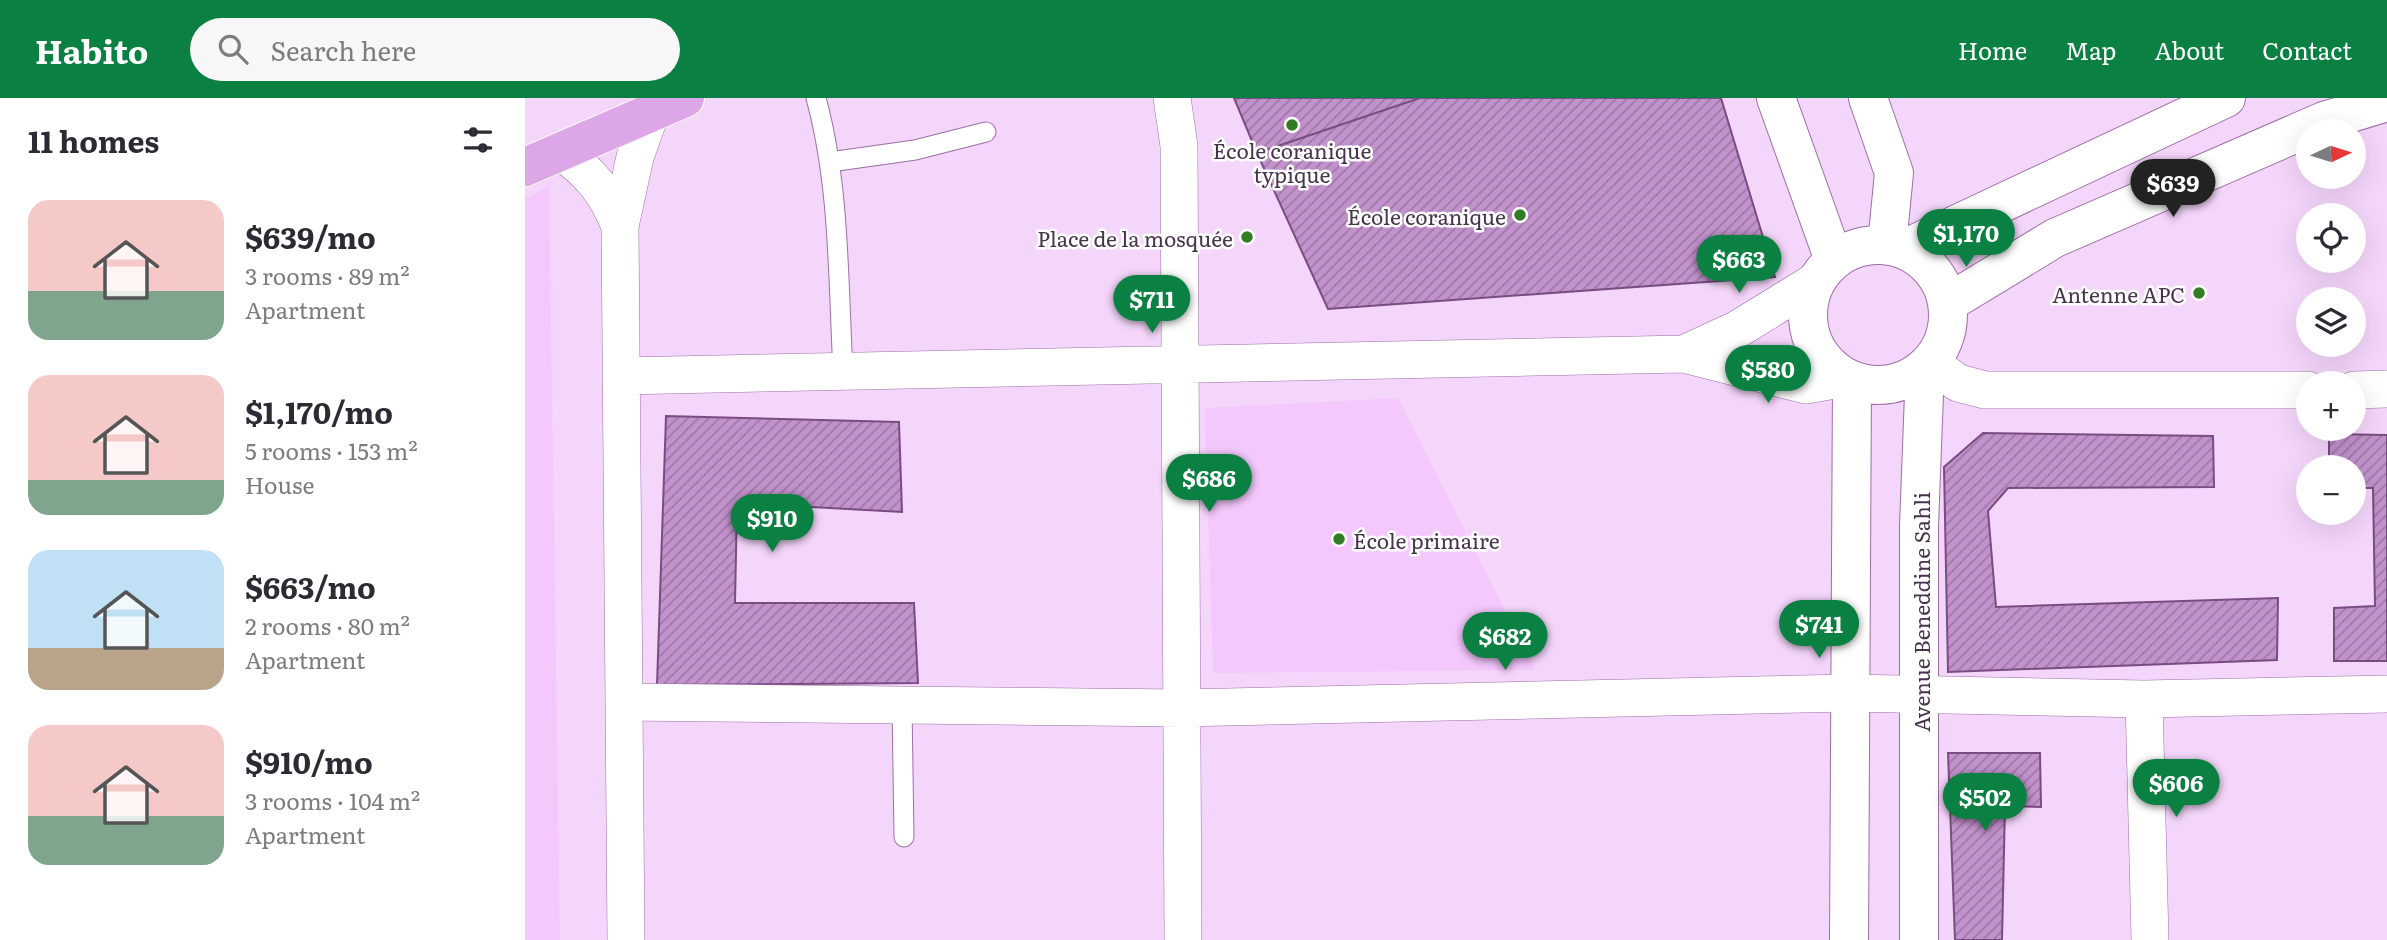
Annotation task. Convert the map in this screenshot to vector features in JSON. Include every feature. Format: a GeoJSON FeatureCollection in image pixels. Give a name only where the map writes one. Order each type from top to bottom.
{"type":"FeatureCollection","features":[{"type":"Feature","properties":{"kind":"main road"},"geometry":{"type":"LineString","coordinates":[[525,167],[668,105]]}},
{"type":"Feature","properties":{"kind":"street"},"geometry":{"type":"LineString","coordinates":[[1172,98],[1179,146],[1183,940]]}},
{"type":"Feature","properties":{"kind":"street"},"geometry":{"type":"LineString","coordinates":[[1776,98],[1825,271],[1810,297],[1810,332],[1816,348],[1845,377],[1849,940]]}},
{"type":"Feature","properties":{"kind":"street"},"geometry":{"type":"LineString","coordinates":[[1868,98],[1894,173],[1896,247]]}},
{"type":"Feature","properties":{"kind":"street"},"geometry":{"type":"LineString","coordinates":[[1684,354],[1738,329],[1859,247],[1896,247],[2226,98]]}},
{"type":"Feature","properties":{"kind":"street"},"geometry":{"type":"LineString","coordinates":[[1948,303],[2055,238],[2324,121],[2387,102]]}},
{"type":"Feature","properties":{"kind":"street"},"geometry":{"type":"LineString","coordinates":[[626,940],[620,226],[635,157],[668,105]]}},
{"type":"Feature","properties":{"kind":"street"},"geometry":{"type":"LineString","coordinates":[[561,152],[591,176],[613,208],[620,226]]}},
{"type":"Feature","properties":{"kind":"street"},"geometry":{"type":"LineString","coordinates":[[621,376],[1684,354],[1806,385],[1845,377],[1882,386],[1912,377],[1928,365],[1946,335],[1948,303],[1933,271],[1896,247]]}},
{"type":"Feature","properties":{"kind":"street"},"geometry":{"type":"LineString","coordinates":[[1928,365],[1958,383],[1985,390],[2296,390]]}},
{"type":"Feature","properties":{"kind":"street","name":"Avenue Beneddine Sahli"},"geometry":{"type":"LineString","coordinates":[[1919,940],[1919,487],[1928,365]]}},
{"type":"Feature","properties":{"kind":"street"},"geometry":{"type":"LineString","coordinates":[[2366,390],[2387,390]]}},
{"type":"Feature","properties":{"kind":"street"},"geometry":{"type":"LineString","coordinates":[[624,702],[1181,708],[1849,693],[2144,699],[2387,694]]}},
{"type":"Feature","properties":{"kind":"street"},"geometry":{"type":"LineString","coordinates":[[2144,699],[2150,940]]}},
{"type":"Feature","properties":{"kind":"lane"},"geometry":{"type":"LineString","coordinates":[[816,98],[830,162],[843,371]]}},
{"type":"Feature","properties":{"kind":"lane"},"geometry":{"type":"LineString","coordinates":[[830,162],[915,150],[986,132]]}},
{"type":"Feature","properties":{"kind":"lane"},"geometry":{"type":"LineString","coordinates":[[902,705],[904,837]]}},
{"type":"Feature","properties":{"kind":"shaded area"},"geometry":{"type":"Polygon","coordinates":[[[549,186],[560,940],[525,940],[525,199],[549,186]]]}},
{"type":"Feature","properties":{"kind":"shaded area","name":"École primaire"},"geometry":{"type":"Polygon","coordinates":[[[1398,398],[1535,670],[1213,673],[1205,408],[1398,398]]]}},
{"type":"Feature","properties":{"kind":"building","name":"École coranique typique"},"geometry":{"type":"Polygon","coordinates":[[[1234,98],[1420,98],[1257,153],[1234,98]]]}},
{"type":"Feature","properties":{"kind":"building","name":"École coranique"},"geometry":{"type":"Polygon","coordinates":[[[1420,98],[1721,98],[1775,277],[1328,309],[1257,153],[1420,98]]]}},
{"type":"Feature","properties":{"kind":"building"},"geometry":{"type":"Polygon","coordinates":[[[666,416],[899,422],[902,512],[737,503],[735,603],[914,603],[918,683],[657,685],[666,416]]]}},
{"type":"Feature","properties":{"kind":"building"},"geometry":{"type":"Polygon","coordinates":[[[1983,433],[2213,436],[2214,487],[2008,488],[1988,511],[1996,607],[2278,598],[2277,660],[1948,672],[1944,467],[1983,433]]]}},
{"type":"Feature","properties":{"kind":"building"},"geometry":{"type":"Polygon","coordinates":[[[2366,435],[2387,435],[2387,661],[2334,661],[2334,608],[2375,606],[2373,488],[2366,488],[2366,455],[2329,455],[2329,441],[2366,441],[2366,435]]]}},
{"type":"Feature","properties":{"kind":"building"},"geometry":{"type":"Polygon","coordinates":[[[1948,753],[2040,753],[2041,807],[2005,806],[2002,940],[1955,940],[1948,753]]]}},
{"type":"Feature","properties":{"kind":"place","name":"École coranique typique"},"geometry":{"type":"Point","coordinates":[1292,125]}},
{"type":"Feature","properties":{"kind":"place","name":"École coranique"},"geometry":{"type":"Point","coordinates":[1520,215]}},
{"type":"Feature","properties":{"kind":"place","name":"Place de la mosquée"},"geometry":{"type":"Point","coordinates":[1247,237]}},
{"type":"Feature","properties":{"kind":"place","name":"Antenne APC"},"geometry":{"type":"Point","coordinates":[2199,293]}},
{"type":"Feature","properties":{"kind":"place","name":"École primaire"},"geometry":{"type":"Point","coordinates":[1339,539]}}]}
